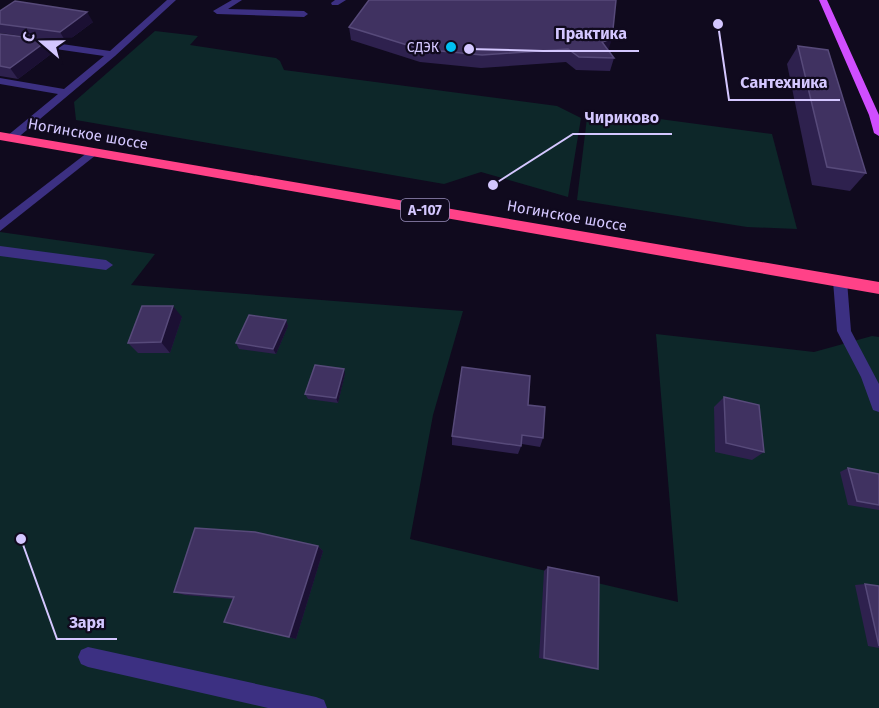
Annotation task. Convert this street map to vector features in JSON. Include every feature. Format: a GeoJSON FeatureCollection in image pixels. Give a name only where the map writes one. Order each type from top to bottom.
{"type":"FeatureCollection","features":[{"type":"Feature","properties":{"kind":"highway","name":"Ногинское шоссе"},"geometry":{"type":"LineString","coordinates":[[5,137],[879,288]]}},
{"type":"Feature","properties":{"kind":"main road"},"geometry":{"type":"LineString","coordinates":[[823,0],[876,115],[879,133]]}},
{"type":"Feature","properties":{"kind":"lane"},"geometry":{"type":"LineString","coordinates":[[5,137],[66,92],[172,0]]}},
{"type":"Feature","properties":{"kind":"lane"},"geometry":{"type":"LineString","coordinates":[[238,0],[217,11],[304,14]]}},
{"type":"Feature","properties":{"kind":"lane"},"geometry":{"type":"LineString","coordinates":[[0,38],[112,54]]}},
{"type":"Feature","properties":{"kind":"lane"},"geometry":{"type":"LineString","coordinates":[[0,81],[66,92]]}},
{"type":"Feature","properties":{"kind":"lane"},"geometry":{"type":"LineString","coordinates":[[0,227],[92,153]]}},
{"type":"Feature","properties":{"kind":"lane"},"geometry":{"type":"LineString","coordinates":[[0,251],[106,265]]}},
{"type":"Feature","properties":{"kind":"lane"},"geometry":{"type":"LineString","coordinates":[[840,281],[844,331],[868,376],[879,405]]}},
{"type":"Feature","properties":{"kind":"lane"},"geometry":{"type":"LineString","coordinates":[[88,657],[316,708]]}},
{"type":"Feature","properties":{"kind":"green space"},"geometry":{"type":"Polygon","coordinates":[[[155,31],[198,36],[190,45],[276,58],[284,70],[557,106],[581,118],[568,197],[481,172],[444,184],[76,120],[74,102],[155,31]]]}},
{"type":"Feature","properties":{"kind":"green space"},"geometry":{"type":"Polygon","coordinates":[[[615,113],[772,134],[797,229],[747,227],[577,200],[587,118],[615,113]]]}},
{"type":"Feature","properties":{"kind":"green space"},"geometry":{"type":"Polygon","coordinates":[[[0,232],[155,254],[131,285],[463,311],[433,415],[410,539],[678,602],[656,334],[814,352],[872,336],[879,337],[879,708],[0,708],[0,232]]]}},
{"type":"Feature","properties":{"kind":"building"},"geometry":{"type":"Polygon","coordinates":[[[369,0],[616,0],[612,39],[602,42],[614,58],[579,57],[568,49],[482,55],[420,49],[349,27],[369,0]]]}},
{"type":"Feature","properties":{"kind":"building"},"geometry":{"type":"Polygon","coordinates":[[[15,1],[87,12],[60,32],[0,24],[0,11],[15,1]]]}},
{"type":"Feature","properties":{"kind":"building"},"geometry":{"type":"Polygon","coordinates":[[[0,34],[48,40],[10,68],[0,66],[0,34]]]}},
{"type":"Feature","properties":{"kind":"building"},"geometry":{"type":"Polygon","coordinates":[[[798,46],[828,50],[866,173],[827,167],[798,46]]]}},
{"type":"Feature","properties":{"kind":"building"},"geometry":{"type":"Polygon","coordinates":[[[142,306],[173,306],[161,342],[128,343],[142,306]]]}},
{"type":"Feature","properties":{"kind":"building"},"geometry":{"type":"Polygon","coordinates":[[[249,315],[286,320],[273,349],[236,343],[249,315]]]}},
{"type":"Feature","properties":{"kind":"building"},"geometry":{"type":"Polygon","coordinates":[[[315,365],[344,369],[336,398],[305,394],[315,365]]]}},
{"type":"Feature","properties":{"kind":"building"},"geometry":{"type":"Polygon","coordinates":[[[462,367],[530,376],[528,405],[545,407],[543,438],[522,435],[521,446],[452,436],[462,367]]]}},
{"type":"Feature","properties":{"kind":"building"},"geometry":{"type":"Polygon","coordinates":[[[724,397],[759,405],[764,452],[726,443],[724,397]]]}},
{"type":"Feature","properties":{"kind":"building"},"geometry":{"type":"Polygon","coordinates":[[[848,468],[879,474],[879,505],[857,501],[848,468]]]}},
{"type":"Feature","properties":{"kind":"building"},"geometry":{"type":"Polygon","coordinates":[[[195,528],[255,532],[318,546],[289,637],[224,622],[234,597],[174,592],[195,528]]]}},
{"type":"Feature","properties":{"kind":"building"},"geometry":{"type":"Polygon","coordinates":[[[548,567],[599,577],[598,669],[544,658],[548,567]]]}},
{"type":"Feature","properties":{"kind":"building"},"geometry":{"type":"Polygon","coordinates":[[[865,584],[879,586],[879,646],[865,584]]]}},
{"type":"Feature","properties":{"kind":"place","name":"Сантехника"},"geometry":{"type":"Point","coordinates":[718,24]}},
{"type":"Feature","properties":{"kind":"place","name":"СДЭК"},"geometry":{"type":"Point","coordinates":[451,47]}},
{"type":"Feature","properties":{"kind":"place","name":"Практика"},"geometry":{"type":"Point","coordinates":[469,49]}},
{"type":"Feature","properties":{"kind":"place","name":"Чириково"},"geometry":{"type":"Point","coordinates":[493,185]}},
{"type":"Feature","properties":{"kind":"place","name":"Заря"},"geometry":{"type":"Point","coordinates":[21,539]}}]}
